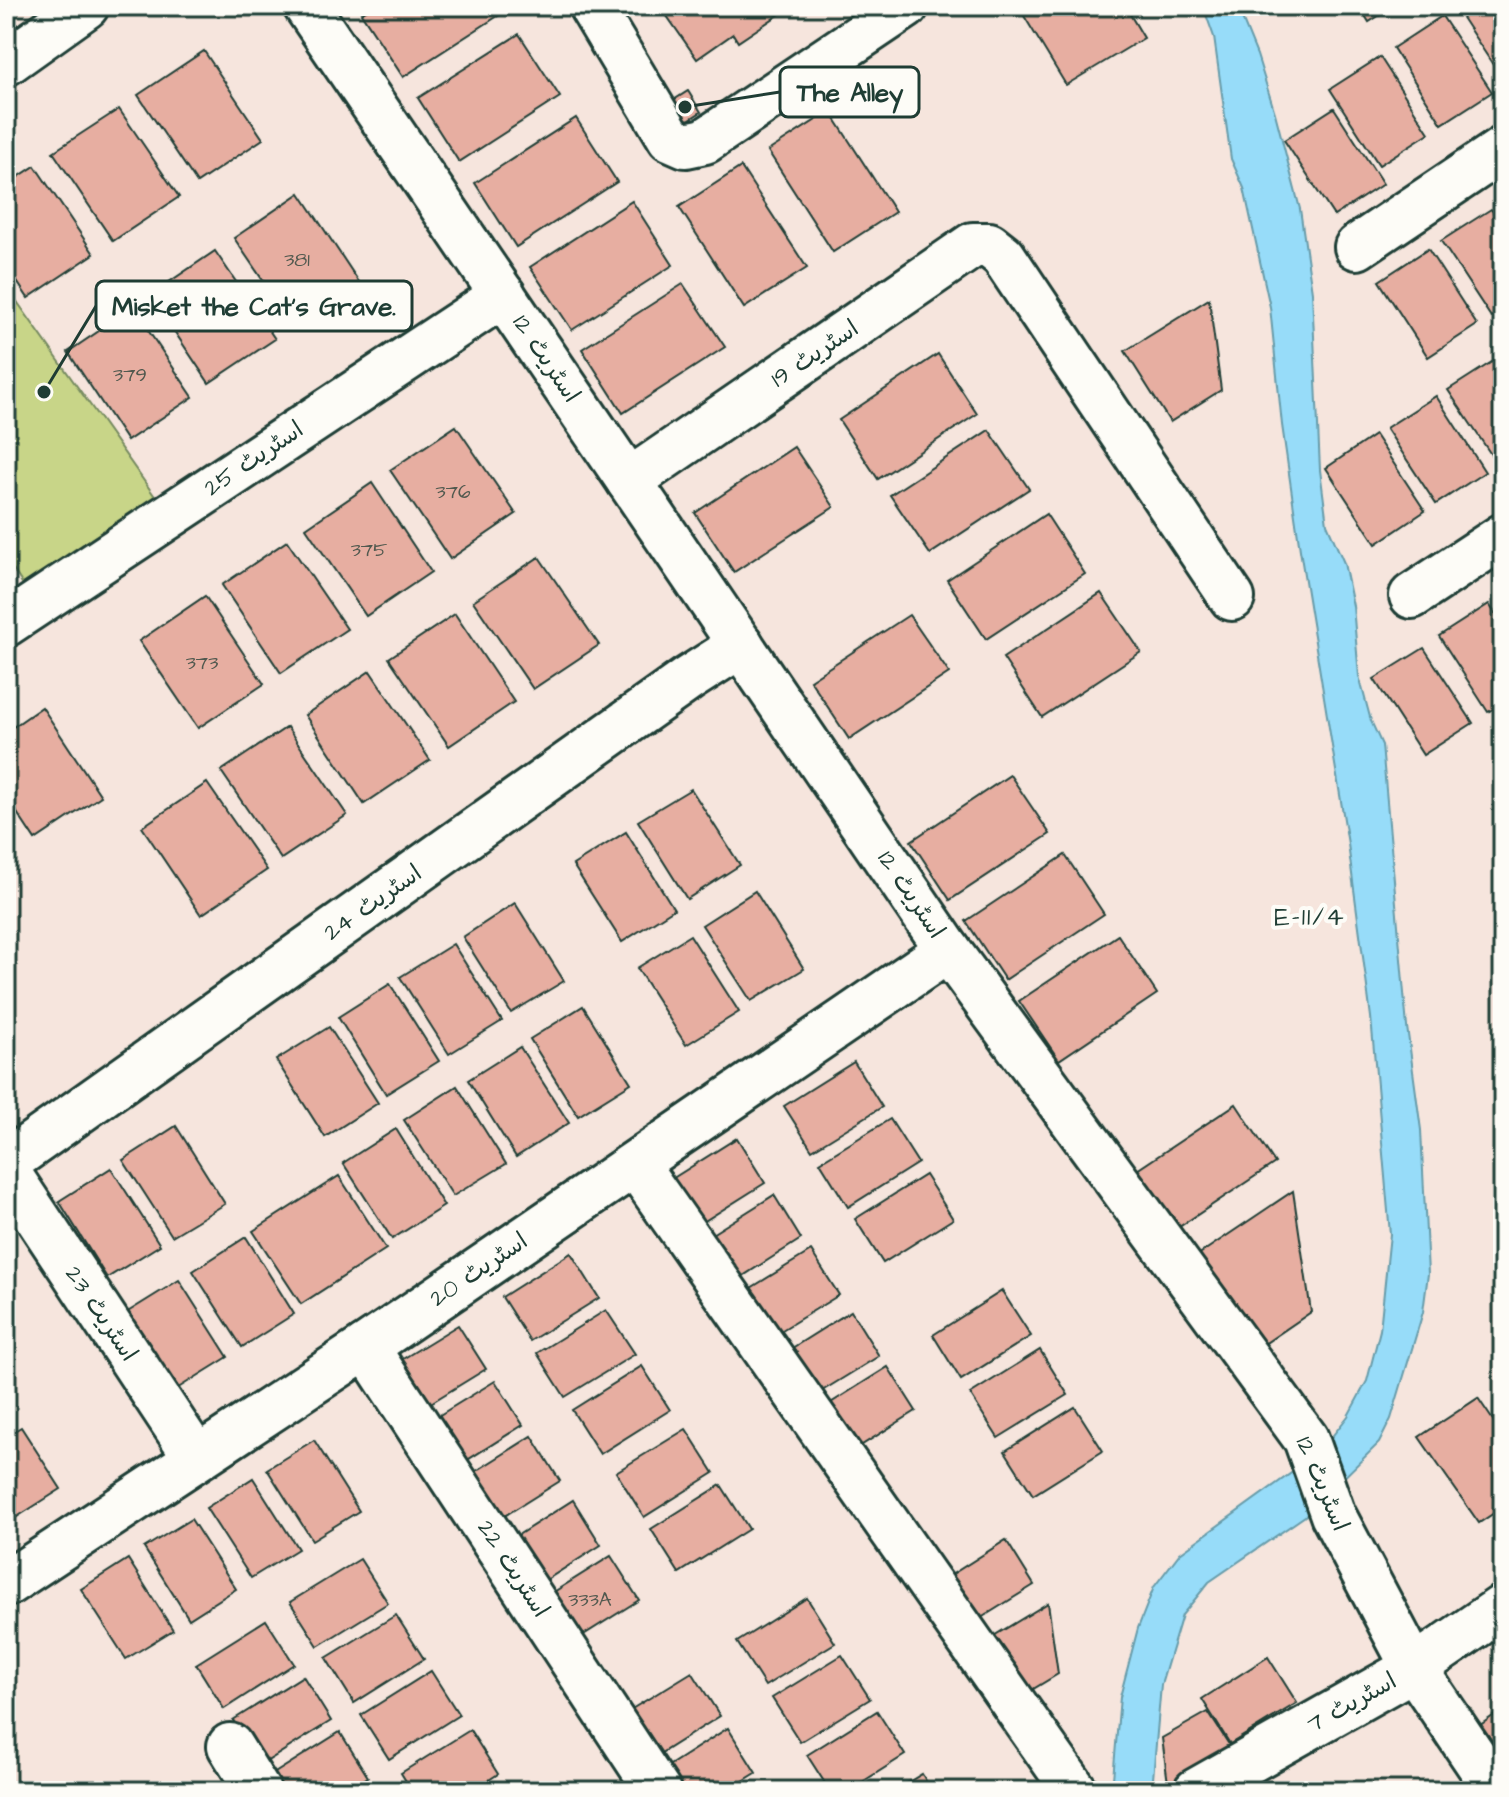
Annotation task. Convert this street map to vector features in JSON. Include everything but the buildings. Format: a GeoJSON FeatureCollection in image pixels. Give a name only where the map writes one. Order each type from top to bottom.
{"type":"FeatureCollection","features":[{"type":"Feature","properties":{"kind":"street"},"geometry":{"type":"LineString","coordinates":[[6,63],[86,6]]}},
{"type":"Feature","properties":{"kind":"street","name":"اسٹریٹ 12"},"geometry":{"type":"LineString","coordinates":[[306,6],[948,950],[1306,1439],[1333,1515],[1414,1668],[1497,1791]]}},
{"type":"Feature","properties":{"kind":"street"},"geometry":{"type":"LineString","coordinates":[[591,6],[670,138],[686,145],[705,141],[906,6]]}},
{"type":"Feature","properties":{"kind":"street"},"geometry":{"type":"LineString","coordinates":[[1357,247],[1503,149]]}},
{"type":"Feature","properties":{"kind":"street","name":"اسٹریٹ 19"},"geometry":{"type":"LineString","coordinates":[[629,481],[973,245],[989,245],[1003,256],[1232,598]]}},
{"type":"Feature","properties":{"kind":"street","name":"اسٹریٹ 25"},"geometry":{"type":"LineString","coordinates":[[6,624],[503,295]]}},
{"type":"Feature","properties":{"kind":"street"},"geometry":{"type":"LineString","coordinates":[[1412,596],[1503,536]]}},
{"type":"Feature","properties":{"kind":"street","name":"اسٹریٹ 24"},"geometry":{"type":"LineString","coordinates":[[6,1163],[688,679],[741,645]]}},
{"type":"Feature","properties":{"kind":"street","name":"اسٹریٹ 20"},"geometry":{"type":"LineString","coordinates":[[6,1584],[366,1347],[948,950]]}},
{"type":"Feature","properties":{"kind":"street"},"geometry":{"type":"LineString","coordinates":[[636,1165],[1075,1791]]}},
{"type":"Feature","properties":{"kind":"street","name":"اسٹریٹ 23"},"geometry":{"type":"LineString","coordinates":[[6,1170],[196,1457]]}},
{"type":"Feature","properties":{"kind":"street","name":"اسٹریٹ 22"},"geometry":{"type":"LineString","coordinates":[[366,1347],[658,1791]]}},
{"type":"Feature","properties":{"kind":"street","name":"اسٹریٹ 7"},"geometry":{"type":"LineString","coordinates":[[1196,1791],[1414,1668],[1503,1607]]}},
{"type":"Feature","properties":{"kind":"street"},"geometry":{"type":"LineString","coordinates":[[230,1746],[258,1791]]}},
{"type":"Feature","properties":{"kind":"green space"},"geometry":{"type":"Polygon","coordinates":[[[6,286],[156,498],[24,586],[6,559],[6,286]]]}},
{"type":"Feature","properties":{"kind":"water"},"geometry":{"type":"Polygon","coordinates":[[[1203,6],[1237,6],[1257,55],[1275,113],[1300,209],[1312,292],[1320,470],[1327,524],[1344,563],[1353,606],[1359,676],[1371,721],[1382,745],[1407,1027],[1421,1130],[1428,1274],[1423,1312],[1391,1419],[1379,1443],[1305,1516],[1209,1582],[1182,1615],[1161,1685],[1152,1791],[1112,1791],[1120,1697],[1138,1628],[1154,1587],[1180,1553],[1319,1453],[1348,1416],[1367,1381],[1380,1330],[1390,1234],[1371,1017],[1348,844],[1282,425],[1270,307],[1244,188],[1231,159],[1214,37],[1203,6]]]}},
{"type":"Feature","properties":{"kind":"place","name":"The Alley"},"geometry":{"type":"Point","coordinates":[685,107]}},
{"type":"Feature","properties":{"kind":"place","name":"Misket the Cat's Grave."},"geometry":{"type":"Point","coordinates":[44,392]}},
{"type":"Feature","properties":{"kind":"district","name":"E-11/4"},"geometry":{"type":"Point","coordinates":[1310,917]}}]}
